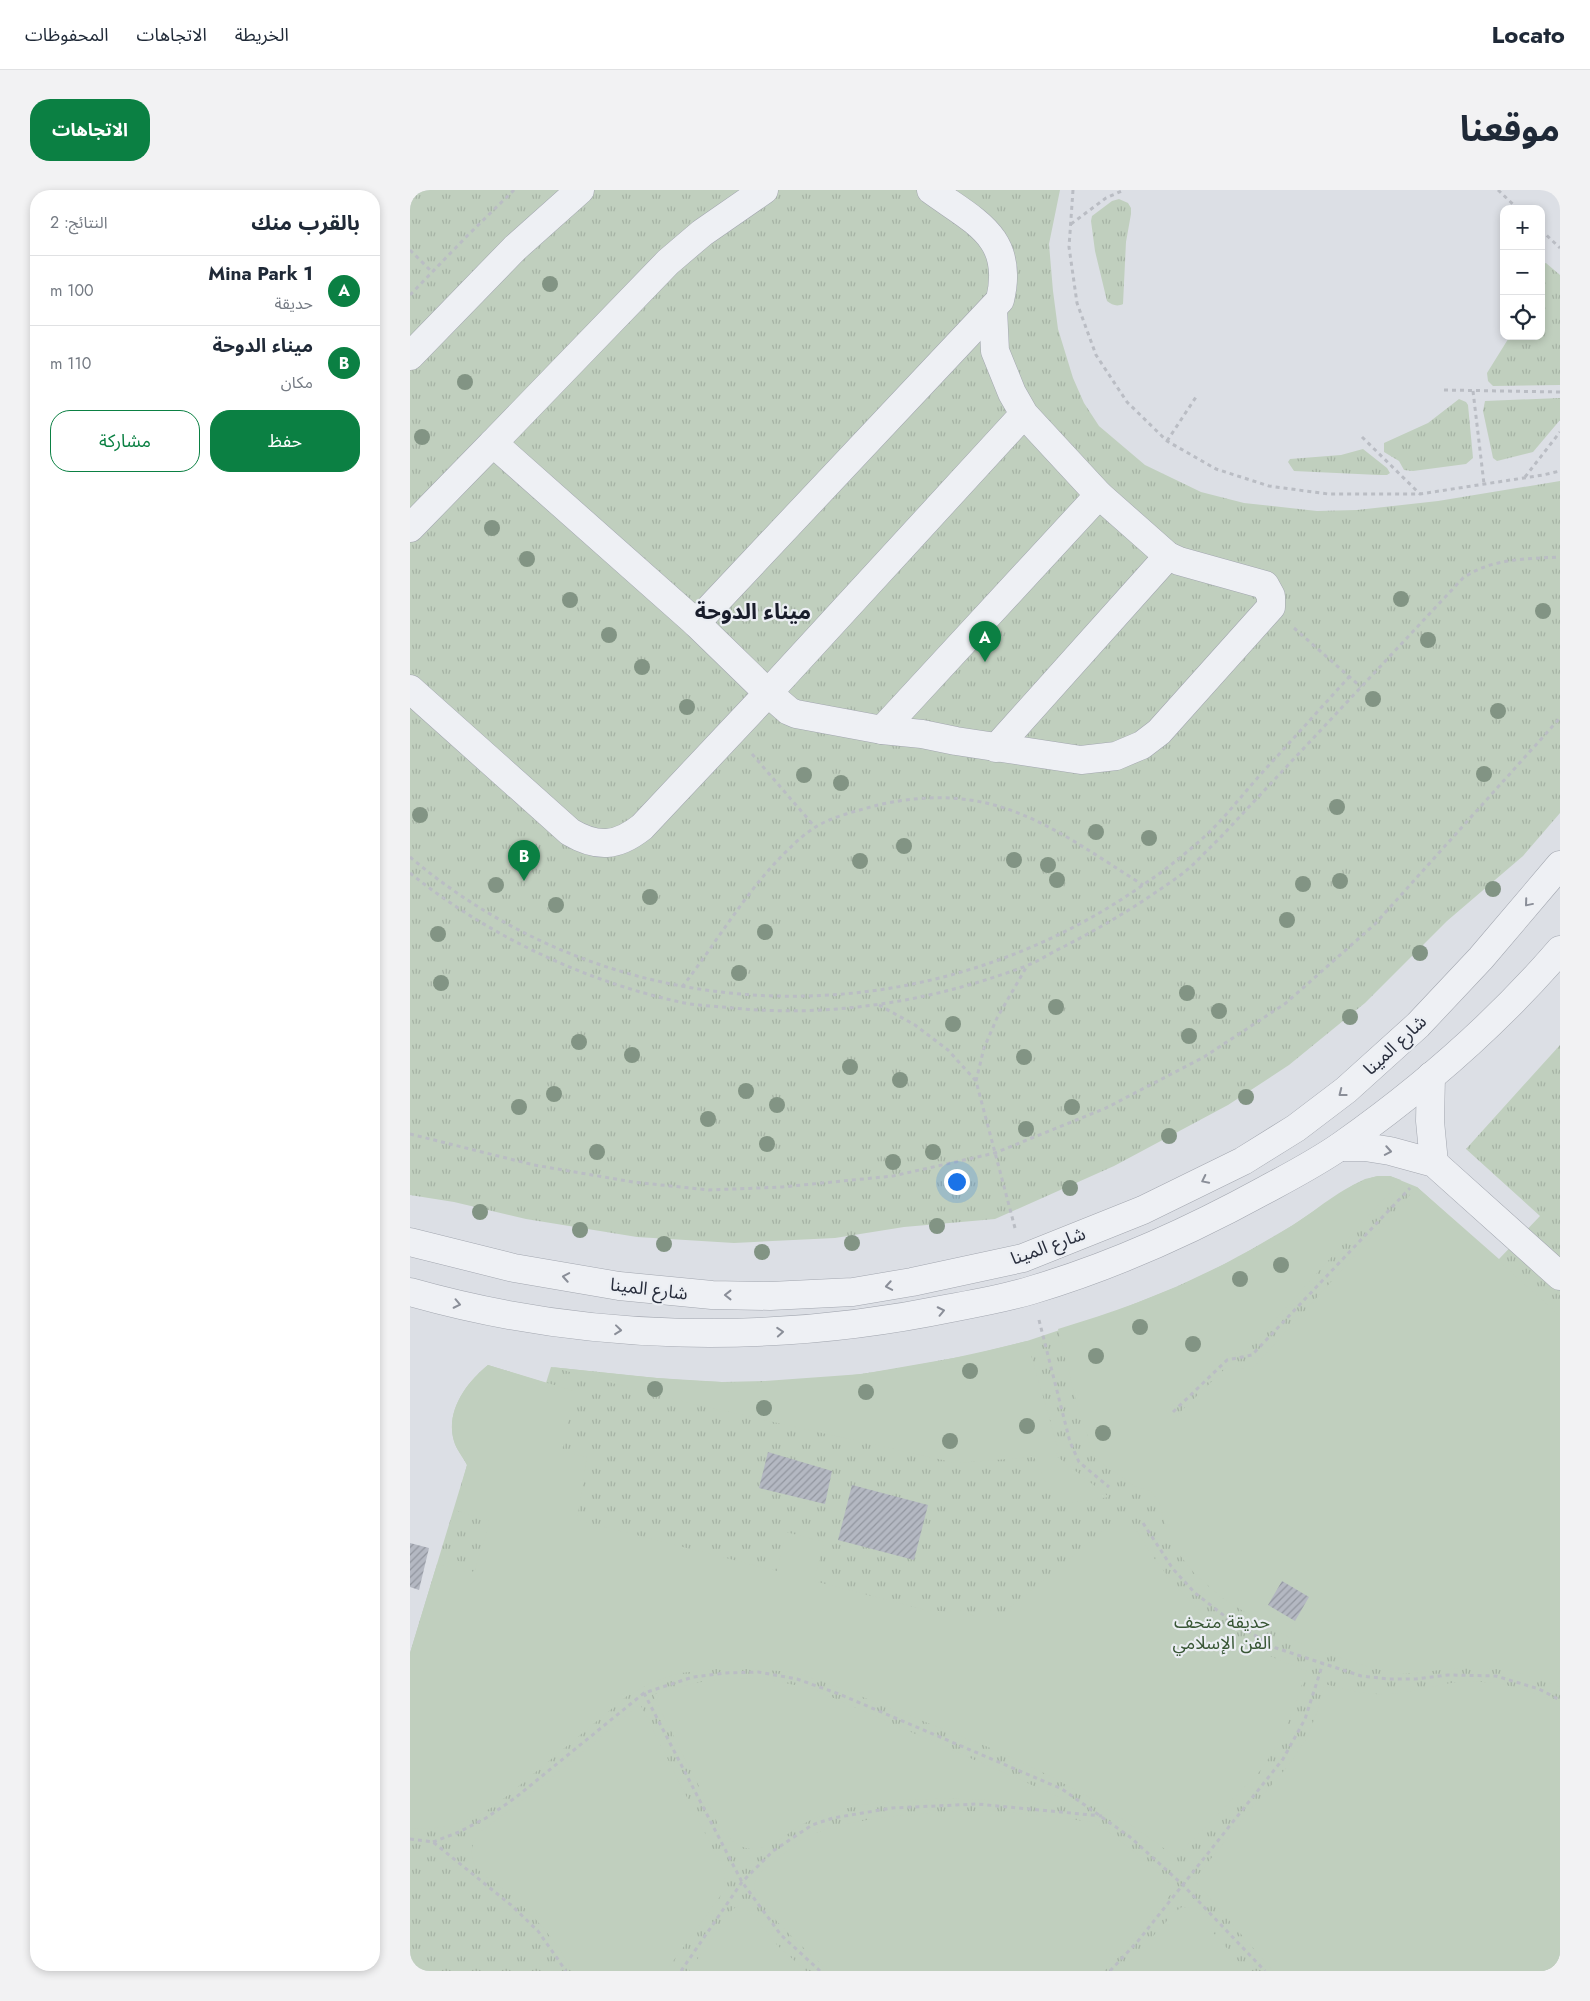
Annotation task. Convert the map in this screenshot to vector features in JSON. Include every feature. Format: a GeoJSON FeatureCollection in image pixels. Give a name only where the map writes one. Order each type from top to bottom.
{"type":"FeatureCollection","features":[{"type":"Feature","properties":{"kind":"street"},"geometry":{"type":"LineString","coordinates":[[410,356],[515,248],[580,190]]}},
{"type":"Feature","properties":{"kind":"street"},"geometry":{"type":"LineString","coordinates":[[410,528],[668,262],[702,233],[764,190]]}},
{"type":"Feature","properties":{"kind":"street"},"geometry":{"type":"LineString","coordinates":[[696,623],[1000,300],[1004,282],[1004,265],[998,248],[989,233],[976,221],[931,190]]}},
{"type":"Feature","properties":{"kind":"street"},"geometry":{"type":"LineString","coordinates":[[493,443],[696,623],[768,694],[789,711],[796,714],[882,730],[922,734],[996,748],[1081,760],[1116,756],[1142,745],[1159,732],[1271,607],[1271,596],[1265,585],[1179,561],[1168,556],[1099,495],[1024,414],[1012,393],[995,350],[992,309]]}},
{"type":"Feature","properties":{"kind":"street"},"geometry":{"type":"LineString","coordinates":[[410,689],[570,832],[584,840],[599,844],[615,843],[629,837],[642,827],[733,732],[1024,414]]}},
{"type":"Feature","properties":{"kind":"street"},"geometry":{"type":"LineString","coordinates":[[882,730],[1099,495]]}},
{"type":"Feature","properties":{"kind":"street"},"geometry":{"type":"LineString","coordinates":[[996,748],[1168,556]]}},
{"type":"Feature","properties":{"kind":"street","name":"شارع المينا"},"geometry":{"type":"LineString","coordinates":[[410,1242],[514,1268],[618,1286],[712,1295],[770,1296],[853,1292],[912,1282],[1023,1258],[1143,1210],[1243,1161],[1296,1128],[1346,1090],[1418,1025],[1481,958],[1560,866]]}},
{"type":"Feature","properties":{"kind":"street","name":"شارع المينا"},"geometry":{"type":"LineString","coordinates":[[410,1292],[506,1315],[573,1325],[641,1332],[709,1334],[777,1332],[912,1317],[1032,1290],[1167,1239],[1226,1211],[1340,1147],[1430,1076],[1517,998],[1560,950]]}},
{"type":"Feature","properties":{"kind":"street"},"geometry":{"type":"LineString","coordinates":[[1430,1076],[1430,1121],[1434,1162]]}},
{"type":"Feature","properties":{"kind":"street"},"geometry":{"type":"LineString","coordinates":[[1340,1147],[1365,1147],[1434,1162],[1560,1276]]}},
{"type":"Feature","properties":{"kind":"path"},"geometry":{"type":"LineString","coordinates":[[410,295],[514,190]]}},
{"type":"Feature","properties":{"kind":"path"},"geometry":{"type":"LineString","coordinates":[[1072,190],[1070,247],[1077,302],[1096,355],[1127,402],[1167,441],[1216,469],[1269,486],[1328,494],[1420,494],[1560,470]]}},
{"type":"Feature","properties":{"kind":"path"},"geometry":{"type":"LineString","coordinates":[[1070,224],[1106,198],[1123,190]]}},
{"type":"Feature","properties":{"kind":"path"},"geometry":{"type":"LineString","coordinates":[[1498,190],[1514,205]]}},
{"type":"Feature","properties":{"kind":"path"},"geometry":{"type":"LineString","coordinates":[[1545,234],[1560,248]]}},
{"type":"Feature","properties":{"kind":"path"},"geometry":{"type":"LineString","coordinates":[[410,250],[432,272]]}},
{"type":"Feature","properties":{"kind":"path"},"geometry":{"type":"LineString","coordinates":[[1444,390],[1560,392]]}},
{"type":"Feature","properties":{"kind":"path"},"geometry":{"type":"LineString","coordinates":[[1473,391],[1484,484]]}},
{"type":"Feature","properties":{"kind":"path"},"geometry":{"type":"LineString","coordinates":[[1167,441],[1196,398]]}},
{"type":"Feature","properties":{"kind":"path"},"geometry":{"type":"LineString","coordinates":[[1525,477],[1560,432]]}},
{"type":"Feature","properties":{"kind":"path"},"geometry":{"type":"LineString","coordinates":[[1362,438],[1420,494]]}},
{"type":"Feature","properties":{"kind":"path"},"geometry":{"type":"LineString","coordinates":[[410,873],[432,891],[485,926],[548,958],[625,987],[682,1002],[759,1010],[819,1011],[878,1004],[944,992],[1027,965],[1112,922],[1184,872],[1218,840],[1463,578],[1473,571],[1503,561],[1560,557]]}},
{"type":"Feature","properties":{"kind":"path"},"geometry":{"type":"LineString","coordinates":[[1271,607],[1361,687]]}},
{"type":"Feature","properties":{"kind":"path"},"geometry":{"type":"LineString","coordinates":[[410,857],[473,905],[512,927],[592,961],[635,975],[682,987],[725,994],[823,997],[924,982],[976,968],[1026,950],[1099,914],[1143,885],[1204,836],[1349,677]]}},
{"type":"Feature","properties":{"kind":"path"},"geometry":{"type":"LineString","coordinates":[[410,1134],[534,1165],[633,1182],[710,1190],[782,1188],[893,1176],[995,1153],[1106,1108],[1204,1057],[1286,1003],[1375,924],[1560,718]]}},
{"type":"Feature","properties":{"kind":"path"},"geometry":{"type":"LineString","coordinates":[[733,732],[815,827]]}},
{"type":"Feature","properties":{"kind":"path"},"geometry":{"type":"LineString","coordinates":[[682,987],[770,868],[791,847],[815,827],[854,812],[900,801],[931,797],[965,799],[998,805],[1046,825],[1143,885]]}},
{"type":"Feature","properties":{"kind":"path"},"geometry":{"type":"LineString","coordinates":[[976,1081],[984,1048],[1027,965]]}},
{"type":"Feature","properties":{"kind":"path"},"geometry":{"type":"LineString","coordinates":[[878,1004],[915,1024],[948,1050],[976,1081],[1023,1258]]}},
{"type":"Feature","properties":{"kind":"path"},"geometry":{"type":"LineString","coordinates":[[1173,1412],[1227,1360],[1252,1355],[1434,1162]]}},
{"type":"Feature","properties":{"kind":"path"},"geometry":{"type":"LineString","coordinates":[[1032,1290],[1070,1442],[1079,1462],[1109,1487]]}},
{"type":"Feature","properties":{"kind":"path"},"geometry":{"type":"LineString","coordinates":[[1143,1523],[1173,1569],[1195,1593],[1231,1620],[1276,1648],[1361,1676],[1389,1679],[1415,1679],[1448,1675],[1496,1676],[1539,1689],[1560,1700]]}},
{"type":"Feature","properties":{"kind":"path"},"geometry":{"type":"LineString","coordinates":[[1110,1971],[1138,1942],[1182,1884],[1283,1759],[1305,1719],[1323,1663]]}},
{"type":"Feature","properties":{"kind":"path"},"geometry":{"type":"LineString","coordinates":[[410,1839],[433,1842],[459,1832],[486,1818],[515,1798],[644,1693],[693,1678],[725,1673],[758,1672],[796,1680],[840,1694],[1062,1789],[1103,1816],[1130,1837],[1182,1884],[1265,1971]]}},
{"type":"Feature","properties":{"kind":"path"},"geometry":{"type":"LineString","coordinates":[[644,1693],[742,1882],[781,1935],[820,1971]]}},
{"type":"Feature","properties":{"kind":"path"},"geometry":{"type":"LineString","coordinates":[[680,1971],[742,1882],[774,1851],[812,1825],[833,1818],[892,1808],[977,1804],[1103,1816]]}},
{"type":"Feature","properties":{"kind":"path"},"geometry":{"type":"LineString","coordinates":[[433,1842],[511,1905],[538,1931],[566,1971]]}},
{"type":"Feature","properties":{"kind":"green space"},"geometry":{"type":"Polygon","coordinates":[[[410,190],[1060,190],[1049,244],[1058,329],[1073,378],[1084,403],[1099,426],[1145,465],[1201,492],[1244,503],[1317,511],[1357,510],[1438,501],[1560,481],[1560,813],[1523,856],[1447,921],[1365,1003],[1289,1065],[1228,1105],[1114,1166],[995,1219],[904,1227],[835,1238],[734,1243],[637,1237],[526,1219],[454,1202],[410,1195],[410,190]]]}},
{"type":"Feature","properties":{"kind":"green space"},"geometry":{"type":"Polygon","coordinates":[[[1119,199],[1128,203],[1131,208],[1131,214],[1126,242],[1123,304],[1117,305],[1107,301],[1095,251],[1091,221],[1092,216],[1112,201],[1119,199]]]}},
{"type":"Feature","properties":{"kind":"green space"},"geometry":{"type":"Polygon","coordinates":[[[1545,263],[1560,275],[1560,385],[1493,386],[1488,381],[1487,373],[1508,340],[1545,340],[1545,263]]]}},
{"type":"Feature","properties":{"kind":"green space"},"geometry":{"type":"Polygon","coordinates":[[[1560,398],[1560,420],[1533,452],[1497,461],[1493,458],[1483,411],[1485,401],[1560,398]]]}},
{"type":"Feature","properties":{"kind":"green space"},"geometry":{"type":"Polygon","coordinates":[[[1459,399],[1468,405],[1473,458],[1466,464],[1413,471],[1404,470],[1399,461],[1384,452],[1384,443],[1428,423],[1459,399]]]}},
{"type":"Feature","properties":{"kind":"green space"},"geometry":{"type":"Polygon","coordinates":[[[1363,449],[1387,468],[1390,473],[1379,475],[1294,471],[1288,462],[1290,459],[1341,455],[1363,449]]]}},
{"type":"Feature","properties":{"kind":"green space","name":"حديقة متحف الفن الإسلامي"},"geometry":{"type":"Polygon","coordinates":[[[1560,1045],[1560,1971],[410,1971],[410,1653],[467,1465],[454,1441],[452,1430],[455,1408],[466,1389],[488,1365],[546,1383],[551,1367],[657,1378],[722,1382],[862,1374],[971,1355],[1027,1341],[1119,1310],[1178,1286],[1235,1259],[1293,1225],[1353,1185],[1365,1179],[1378,1176],[1390,1176],[1417,1187],[1499,1259],[1540,1216],[1466,1149],[1560,1045]]]}},
{"type":"Feature","properties":{"kind":"green space"},"geometry":{"type":"Polygon","coordinates":[[[1390,1176],[1401,1180],[1245,1353],[1227,1354],[1166,1411],[1172,1420],[1232,1362],[1236,1368],[1252,1369],[1417,1187],[1560,1316],[1560,1687],[1513,1671],[1486,1668],[1459,1668],[1404,1674],[1372,1668],[1310,1648],[1273,1629],[1222,1598],[1194,1573],[1179,1554],[1167,1530],[1159,1502],[1151,1491],[1134,1486],[1095,1458],[1077,1404],[1058,1329],[1172,1289],[1216,1269],[1279,1234],[1344,1190],[1366,1179],[1390,1176]]]}},
{"type":"Feature","properties":{"kind":"green space"},"geometry":{"type":"Polygon","coordinates":[[[1027,1341],[1059,1452],[1055,1455],[1109,1497],[1056,1505],[1034,1457],[956,1463],[689,1403],[551,1367],[700,1381],[760,1382],[798,1380],[837,1377],[913,1366],[1027,1341]]]}},
{"type":"Feature","properties":{"kind":"green space"},"geometry":{"type":"Polygon","coordinates":[[[488,1365],[574,1391],[562,1451],[587,1457],[577,1520],[777,1571],[786,1532],[824,1542],[814,1581],[922,1609],[997,1618],[1126,1512],[1160,1567],[1179,1590],[1200,1610],[1222,1628],[1247,1644],[1275,1659],[1307,1671],[1285,1731],[1260,1771],[1176,1857],[1082,1793],[993,1749],[830,1684],[793,1672],[716,1669],[681,1673],[654,1681],[627,1696],[496,1805],[486,1811],[445,1827],[410,1828],[410,1653],[437,1564],[447,1567],[450,1557],[462,1563],[465,1572],[469,1574],[475,1570],[490,1521],[455,1510],[467,1465],[455,1444],[452,1430],[455,1408],[460,1398],[473,1380],[488,1365]]]}},
{"type":"Feature","properties":{"kind":"green space"},"geometry":{"type":"Polygon","coordinates":[[[731,1678],[772,1681],[813,1689],[1075,1804],[955,1799],[895,1801],[836,1811],[814,1819],[766,1846],[755,1849],[744,1848],[733,1841],[720,1828],[653,1695],[692,1684],[731,1678]]]}},
{"type":"Feature","properties":{"kind":"green space"},"geometry":{"type":"Polygon","coordinates":[[[1467,1681],[1515,1687],[1560,1705],[1560,1971],[1273,1971],[1194,1880],[1244,1817],[1288,1766],[1307,1738],[1317,1712],[1324,1684],[1357,1692],[1382,1694],[1400,1693],[1467,1681]]]}},
{"type":"Feature","properties":{"kind":"green space"},"geometry":{"type":"Polygon","coordinates":[[[640,1704],[725,1873],[724,1891],[666,1971],[572,1971],[553,1940],[529,1912],[477,1867],[473,1859],[472,1846],[480,1832],[544,1784],[640,1704]]]}},
{"type":"Feature","properties":{"kind":"green space"},"geometry":{"type":"Polygon","coordinates":[[[958,1811],[1005,1812],[1097,1823],[1146,1861],[1175,1889],[1124,1952],[1104,1971],[829,1971],[776,1920],[759,1899],[755,1890],[755,1882],[762,1871],[809,1835],[850,1823],[868,1820],[958,1811]]]}},
{"type":"Feature","properties":{"kind":"green space"},"geometry":{"type":"Polygon","coordinates":[[[739,1905],[747,1909],[778,1946],[806,1971],[689,1971],[732,1910],[739,1905]]]}},
{"type":"Feature","properties":{"kind":"green space"},"geometry":{"type":"Polygon","coordinates":[[[1182,1907],[1190,1908],[1196,1913],[1247,1971],[1121,1971],[1176,1911],[1182,1907]]]}},
{"type":"Feature","properties":{"kind":"building"},"geometry":{"type":"Polygon","coordinates":[[[768,1452],[832,1471],[825,1504],[759,1488],[768,1452]]]}},
{"type":"Feature","properties":{"kind":"building"},"geometry":{"type":"Polygon","coordinates":[[[852,1485],[928,1505],[914,1560],[838,1540],[852,1485]]]}},
{"type":"Feature","properties":{"kind":"building"},"geometry":{"type":"Polygon","coordinates":[[[410,1543],[429,1548],[419,1590],[410,1587],[410,1543]]]}},
{"type":"Feature","properties":{"kind":"building"},"geometry":{"type":"Polygon","coordinates":[[[1282,1581],[1309,1597],[1295,1621],[1268,1605],[1282,1581]]]}},
{"type":"Feature","properties":{"kind":"place","name":"Mina Park 1"},"geometry":{"type":"Point","coordinates":[985,662]}},
{"type":"Feature","properties":{"kind":"place","name":"ميناء الدوحة"},"geometry":{"type":"Point","coordinates":[524,881]}},
{"type":"Feature","properties":{"kind":"district","name":"ميناء الدوحة"},"geometry":{"type":"Point","coordinates":[753,611]}}]}
